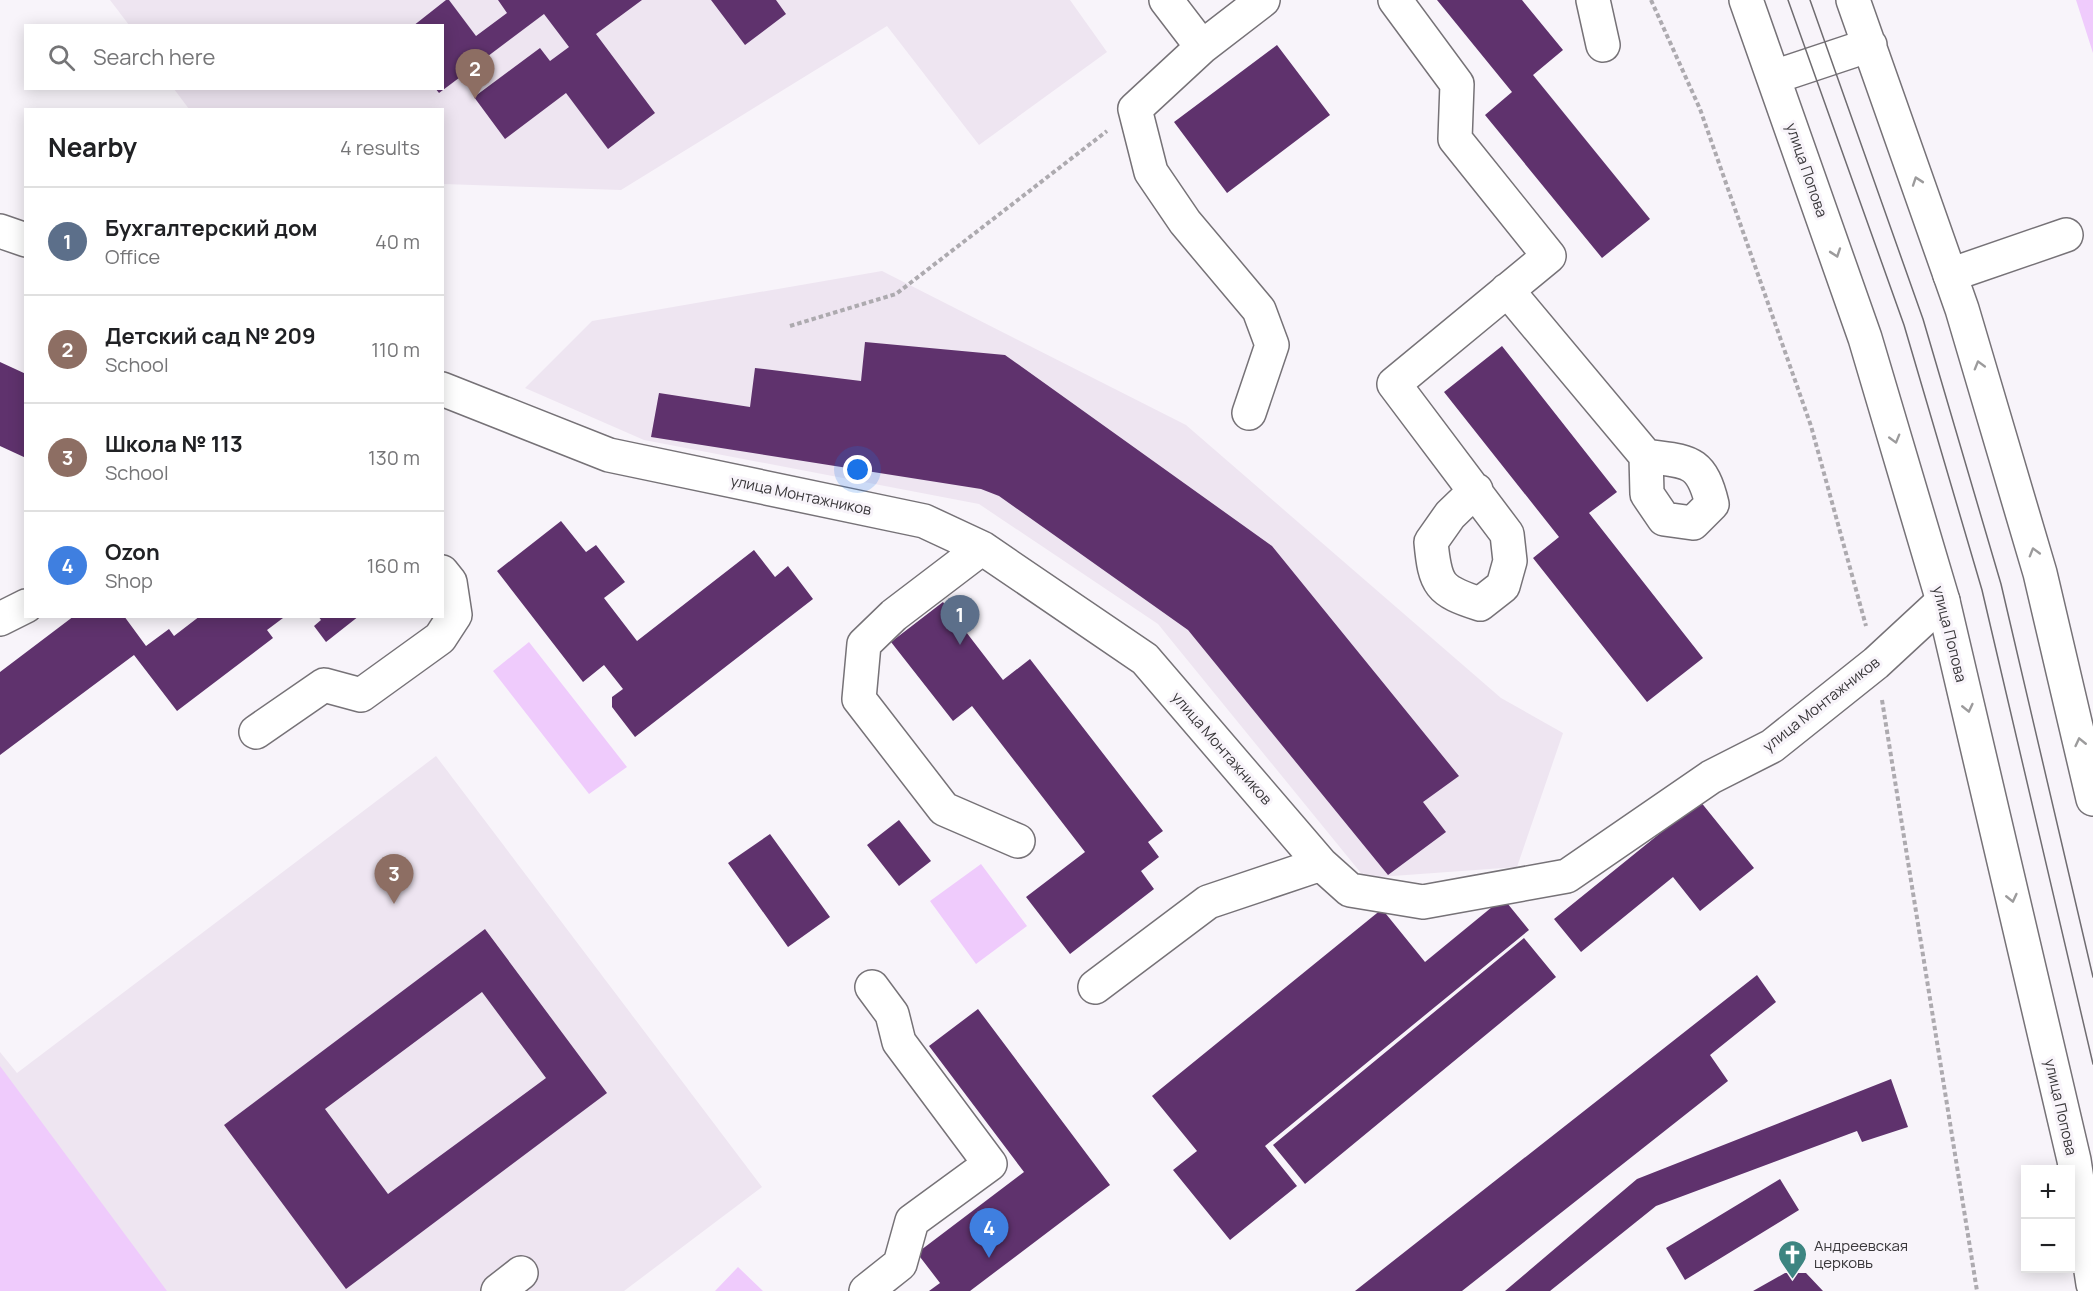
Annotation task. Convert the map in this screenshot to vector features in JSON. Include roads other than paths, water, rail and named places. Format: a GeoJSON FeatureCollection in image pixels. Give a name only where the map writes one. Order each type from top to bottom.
{"type":"FeatureCollection","features":[{"type":"Feature","properties":{"kind":"main road"},"geometry":{"type":"LineString","coordinates":[[1166,0],[1202,48]]}},
{"type":"Feature","properties":{"kind":"main road"},"geometry":{"type":"LineString","coordinates":[[1249,413],[1272,345],[1259,310],[1185,222],[1151,172],[1135,109],[1202,48],[1263,0]]}},
{"type":"Feature","properties":{"kind":"main road"},"geometry":{"type":"LineString","coordinates":[[1395,0],[1457,84],[1455,139],[1549,256],[1394,384],[1476,490]]}},
{"type":"Feature","properties":{"kind":"main road"},"geometry":{"type":"LineString","coordinates":[[1593,0],[1603,45]]}},
{"type":"Feature","properties":{"kind":"main road","name":"улица Попова"},"geometry":{"type":"LineString","coordinates":[[1746,0],[1865,338],[1943,601],[2074,1160],[2093,1284]]}},
{"type":"Feature","properties":{"kind":"main road"},"geometry":{"type":"LineString","coordinates":[[1853,0],[1950,275],[2040,573],[2093,799]]}},
{"type":"Feature","properties":{"kind":"main road"},"geometry":{"type":"LineString","coordinates":[[1774,77],[1870,45]]}},
{"type":"Feature","properties":{"kind":"main road"},"geometry":{"type":"LineString","coordinates":[[0,231],[24,239]]}},
{"type":"Feature","properties":{"kind":"main road"},"geometry":{"type":"LineString","coordinates":[[1950,275],[2066,235]]}},
{"type":"Feature","properties":{"kind":"main road"},"geometry":{"type":"LineString","coordinates":[[1507,290],[1646,456]]}},
{"type":"Feature","properties":{"kind":"main road","name":"улица Монтажников"},"geometry":{"type":"LineString","coordinates":[[444,390],[609,455],[924,521],[982,548],[1145,659],[1321,864],[1350,890],[1423,902],[1567,876],[1711,777],[1772,746],[1876,663],[1943,601]]}},
{"type":"Feature","properties":{"kind":"main road"},"geometry":{"type":"LineString","coordinates":[[982,548],[894,615],[864,644],[859,699],[944,809],[1018,841]]}},
{"type":"Feature","properties":{"kind":"main road"},"geometry":{"type":"LineString","coordinates":[[256,732],[324,685],[361,695],[440,638],[455,615],[450,582],[444,574]]}},
{"type":"Feature","properties":{"kind":"main road"},"geometry":{"type":"LineString","coordinates":[[0,620],[24,607]]}},
{"type":"Feature","properties":{"kind":"main road"},"geometry":{"type":"LineString","coordinates":[[1095,987],[1208,902],[1321,864]]}},
{"type":"Feature","properties":{"kind":"main road"},"geometry":{"type":"LineString","coordinates":[[866,1291],[900,1264],[912,1221],[990,1164],[899,1042],[892,1014],[872,987]]}},
{"type":"Feature","properties":{"kind":"tram line"},"geometry":{"type":"LineString","coordinates":[[1788,0],[1904,325],[1982,590],[2093,1064]]}},
{"type":"Feature","properties":{"kind":"tram line"},"geometry":{"type":"LineString","coordinates":[[1810,0],[1923,319],[2001,584],[2093,977]]}},
{"type":"Feature","properties":{"kind":"place","name":"Детский сад № 209"},"geometry":{"type":"Point","coordinates":[475,99]}},
{"type":"Feature","properties":{"kind":"place","name":"Бухгалтерский дом"},"geometry":{"type":"Point","coordinates":[960,645]}},
{"type":"Feature","properties":{"kind":"place","name":"Школа № 113"},"geometry":{"type":"Point","coordinates":[394,904]}},
{"type":"Feature","properties":{"kind":"place","name":"Ozon"},"geometry":{"type":"Point","coordinates":[989,1258]}},
{"type":"Feature","properties":{"kind":"place","name":"Андреевская церковь"},"geometry":{"type":"Point","coordinates":[1793,1280]}}]}
